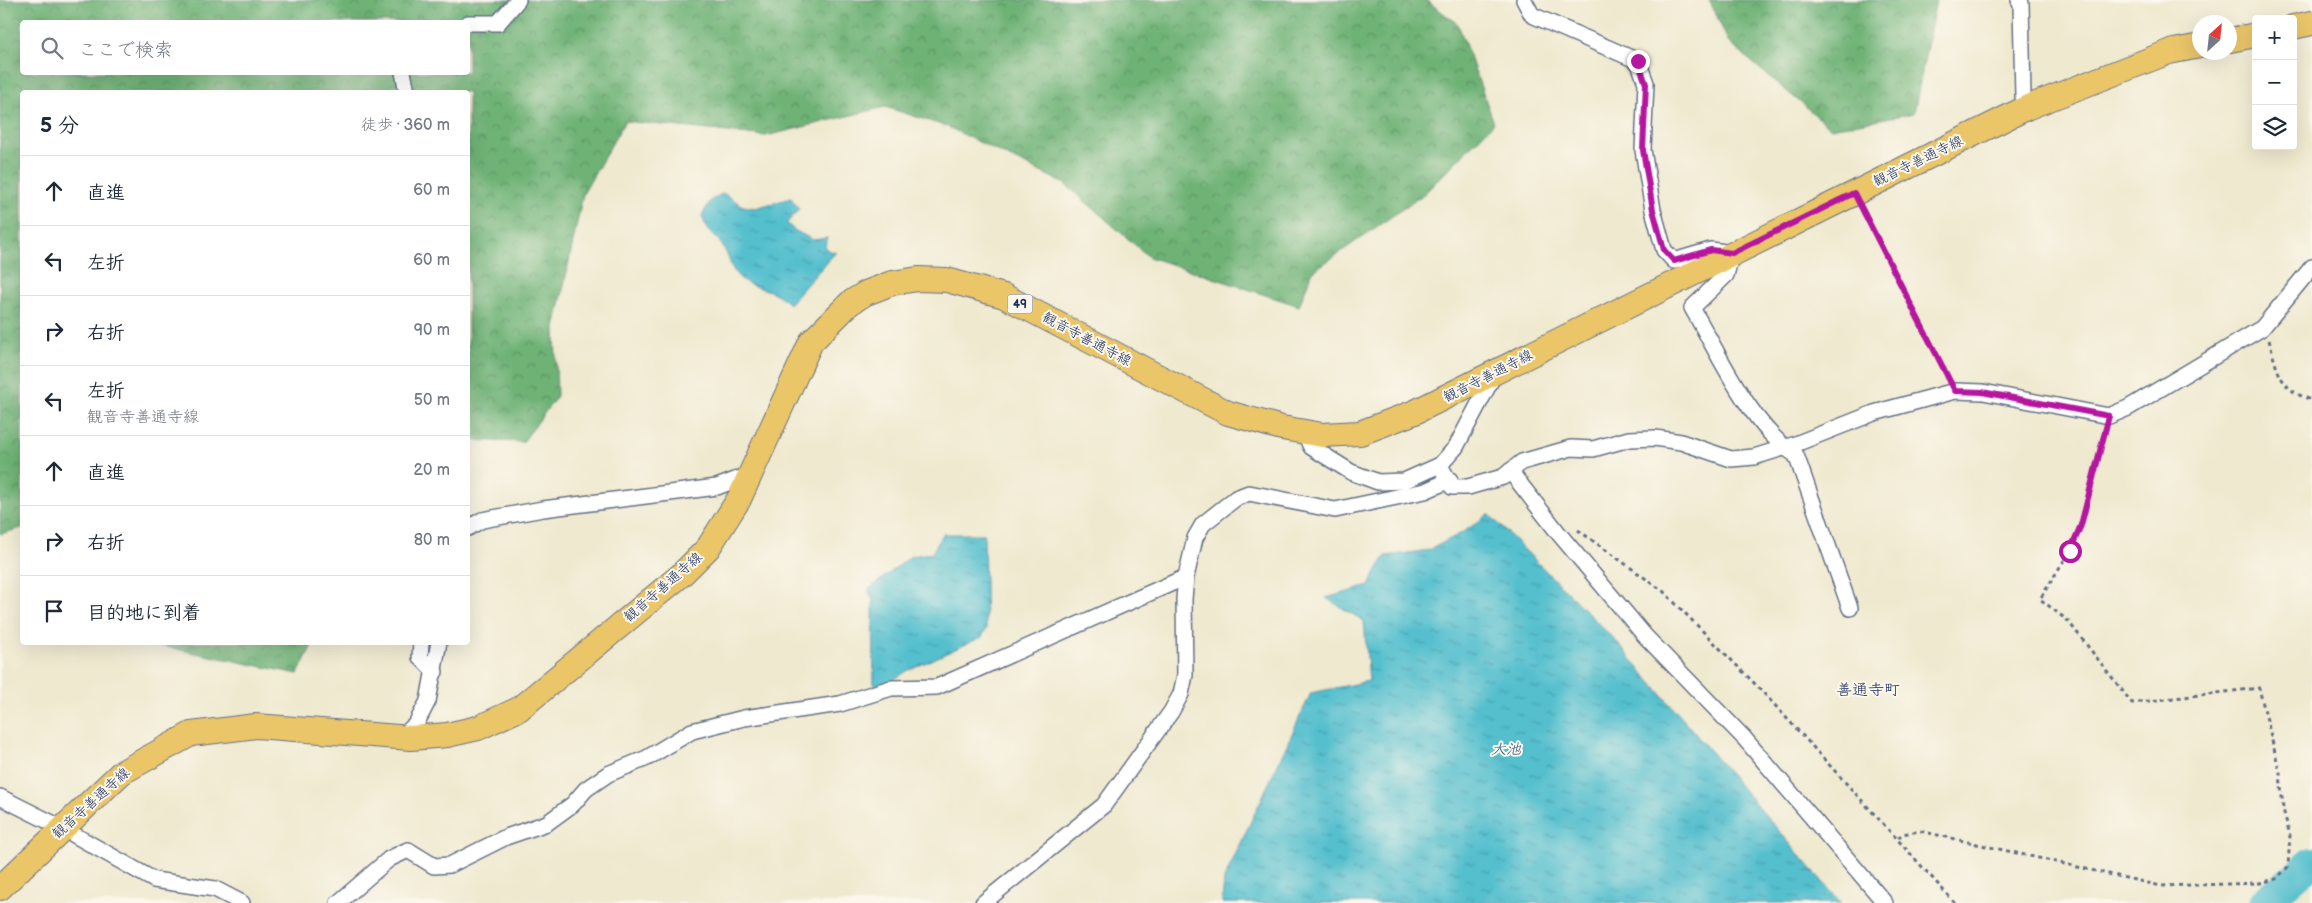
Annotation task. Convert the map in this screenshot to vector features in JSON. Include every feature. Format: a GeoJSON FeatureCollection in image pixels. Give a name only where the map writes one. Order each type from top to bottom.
{"type":"FeatureCollection","features":[{"type":"Feature","properties":{"kind":"main road"},"geometry":{"type":"LineString","coordinates":[[2297,26],[2312,23]]}},
{"type":"Feature","properties":{"kind":"main road"},"geometry":{"type":"LineString","coordinates":[[2237,39],[2252,36]]}},
{"type":"Feature","properties":{"kind":"main road","name":"観音寺善通寺線"},"geometry":{"type":"LineString","coordinates":[[0,888],[121,773],[191,734],[256,726],[401,737],[447,735],[478,728],[519,709],[680,575],[708,548],[739,499],[811,342],[850,303],[866,293],[892,283],[918,279],[947,280],[1004,296],[1228,413],[1282,428],[1322,435],[1360,433],[1415,412],[1495,373],[1732,253],[2026,108],[2169,52],[2192,48]]}},
{"type":"Feature","properties":{"kind":"street"},"geometry":{"type":"LineString","coordinates":[[470,23],[498,23],[518,0]]}},
{"type":"Feature","properties":{"kind":"street"},"geometry":{"type":"LineString","coordinates":[[1524,0],[1532,15],[1638,61],[1646,84],[1643,150],[1653,210],[1664,250],[1674,261],[1711,250],[1732,253],[1726,276],[1692,308],[1753,412],[1784,448],[1796,455],[1850,608]]}},
{"type":"Feature","properties":{"kind":"street"},"geometry":{"type":"LineString","coordinates":[[2019,0],[2021,3],[2023,96],[2026,108]]}},
{"type":"Feature","properties":{"kind":"street"},"geometry":{"type":"LineString","coordinates":[[404,75],[407,90]]}},
{"type":"Feature","properties":{"kind":"street"},"geometry":{"type":"LineString","coordinates":[[1440,464],[1452,487],[1468,487],[1503,477],[1522,462],[1571,448],[1592,448],[1629,439],[1655,438],[1682,442],[1731,458],[1754,457],[1784,448],[1874,413],[1955,391],[1982,392],[2109,416],[2128,408],[2264,325],[2312,267]]}},
{"type":"Feature","properties":{"kind":"street"},"geometry":{"type":"LineString","coordinates":[[1304,432],[1311,447],[1351,472],[1378,482],[1404,480],[1440,464],[1456,447],[1495,373]]}},
{"type":"Feature","properties":{"kind":"street"},"geometry":{"type":"LineString","coordinates":[[1510,471],[1560,535],[1645,636],[1744,738],[1885,903]]}},
{"type":"Feature","properties":{"kind":"street"},"geometry":{"type":"LineString","coordinates":[[470,527],[482,520],[544,509],[717,488],[751,474]]}},
{"type":"Feature","properties":{"kind":"street"},"geometry":{"type":"LineString","coordinates":[[983,903],[1104,805],[1172,712],[1181,694],[1185,675],[1184,599],[1186,577],[1195,538],[1203,524],[1236,498],[1249,493],[1335,510],[1425,491],[1450,480]]}},
{"type":"Feature","properties":{"kind":"street"},"geometry":{"type":"LineString","coordinates":[[338,903],[389,859],[408,850],[434,866],[450,864],[506,837],[547,823],[573,804],[586,789],[608,774],[647,758],[692,731],[744,718],[790,713],[840,704],[891,688],[937,687],[1186,577]]}},
{"type":"Feature","properties":{"kind":"street"},"geometry":{"type":"LineString","coordinates":[[421,645],[420,657],[435,672]]}},
{"type":"Feature","properties":{"kind":"street"},"geometry":{"type":"LineString","coordinates":[[401,737],[416,724],[428,701],[439,645]]}},
{"type":"Feature","properties":{"kind":"street"},"geometry":{"type":"LineString","coordinates":[[0,796],[62,828],[154,880],[215,889],[242,903]]}},
{"type":"Feature","properties":{"kind":"path"},"geometry":{"type":"LineString","coordinates":[[1854,193],[1955,391]]}},
{"type":"Feature","properties":{"kind":"path"},"geometry":{"type":"LineString","coordinates":[[2264,325],[2274,366],[2295,394],[2312,400]]}},
{"type":"Feature","properties":{"kind":"path"},"geometry":{"type":"LineString","coordinates":[[1896,839],[1902,834],[1920,831],[2161,886],[2260,883],[2276,879],[2288,867],[2290,835],[2282,809],[2280,773],[2259,688],[2132,703],[2068,621],[2040,599],[2070,551],[2081,525],[2109,416]]}},
{"type":"Feature","properties":{"kind":"path"},"geometry":{"type":"LineString","coordinates":[[1577,530],[1663,591],[1760,689],[1955,903]]}},
{"type":"Feature","properties":{"kind":"green space"},"geometry":{"type":"Polygon","coordinates":[[[0,0],[1426,0],[1458,24],[1494,123],[1424,194],[1312,272],[1299,306],[1149,257],[1065,184],[948,127],[885,107],[766,136],[625,121],[583,194],[555,329],[557,396],[523,442],[470,440],[470,90],[20,90],[20,529],[0,534],[0,0]]]}},
{"type":"Feature","properties":{"kind":"green space"},"geometry":{"type":"Polygon","coordinates":[[[1709,0],[1936,0],[1914,113],[1831,128],[1729,43],[1709,0]]]}},
{"type":"Feature","properties":{"kind":"green space"},"geometry":{"type":"Polygon","coordinates":[[[157,645],[312,645],[298,674],[157,645]]]}},
{"type":"Feature","properties":{"kind":"water"},"geometry":{"type":"Polygon","coordinates":[[[723,193],[743,206],[755,208],[791,198],[799,209],[787,223],[794,230],[813,240],[827,238],[825,246],[830,251],[836,252],[789,304],[777,294],[739,278],[725,249],[707,227],[702,216],[710,201],[723,193]]]}},
{"type":"Feature","properties":{"kind":"water","name":"大池"},"geometry":{"type":"Polygon","coordinates":[[[1489,514],[1613,638],[1841,903],[1222,903],[1224,879],[1311,693],[1369,681],[1364,621],[1326,598],[1369,586],[1386,556],[1429,550],[1465,531],[1489,514]]]}},
{"type":"Feature","properties":{"kind":"water"},"geometry":{"type":"Polygon","coordinates":[[[943,534],[984,534],[986,629],[982,637],[907,671],[890,682],[874,685],[873,600],[868,590],[911,556],[932,553],[943,534]]]}},
{"type":"Feature","properties":{"kind":"waterway"},"geometry":{"type":"LineString","coordinates":[[2263,903],[2312,862]]}},
{"type":"Feature","properties":{"kind":"district","name":"善通寺町"},"geometry":{"type":"Point","coordinates":[1868,690]}},
{"type":"Feature","properties":{"kind":"route"},"geometry":{"type":"LineString","coordinates":[[1638,61],[1646,84],[1643,150],[1653,210],[1664,250],[1674,261],[1711,250],[1732,253],[1854,193],[1955,391],[1982,392],[2109,416],[2081,525],[2070,551]]}}]}
